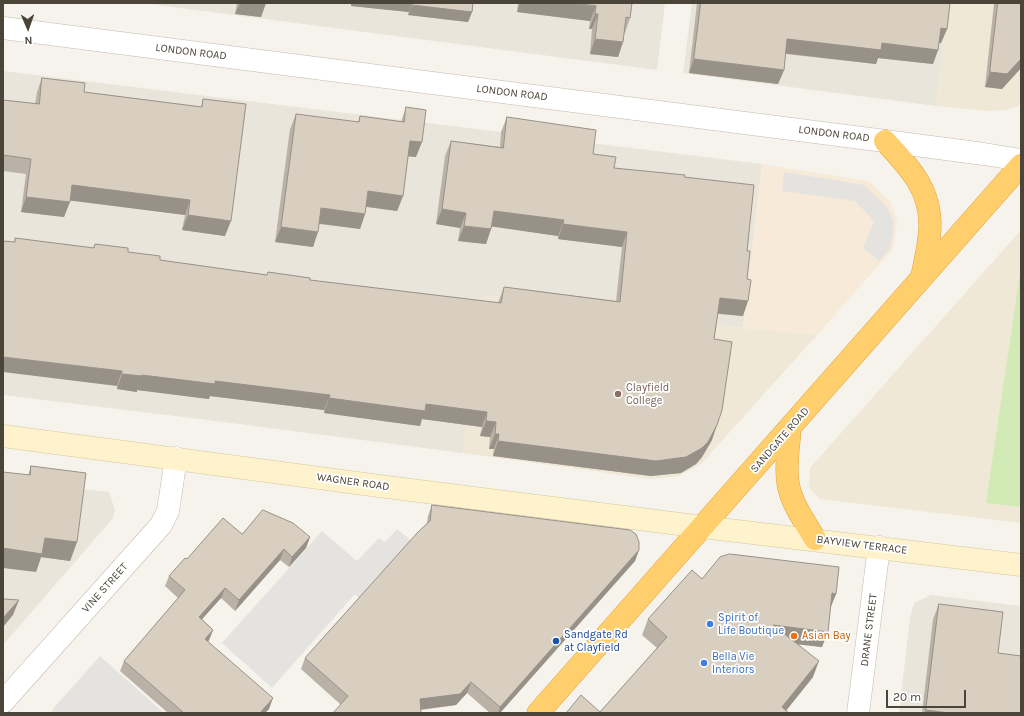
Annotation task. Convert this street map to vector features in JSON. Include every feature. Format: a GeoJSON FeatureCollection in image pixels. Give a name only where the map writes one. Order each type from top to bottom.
{"type":"FeatureCollection","features":[{"type":"Feature","properties":{"kind":"highway"},"geometry":{"type":"LineString","coordinates":[[886,141],[918,180],[928,209],[930,226],[922,277]]}},
{"type":"Feature","properties":{"kind":"highway","name":"SANDGATE ROAD"},"geometry":{"type":"LineString","coordinates":[[538,713],[1021,165]]}},
{"type":"Feature","properties":{"kind":"highway"},"geometry":{"type":"LineString","coordinates":[[790,428],[787,472],[788,484],[792,497],[814,539]]}},
{"type":"Feature","properties":{"kind":"street","name":"LONDON ROAD"},"geometry":{"type":"LineString","coordinates":[[3,28],[886,141],[1021,160]]}},
{"type":"Feature","properties":{"kind":"street","name":"WAGNER ROAD"},"geometry":{"type":"LineString","coordinates":[[3,436],[703,527]]}},
{"type":"Feature","properties":{"kind":"street","name":"VINE STREET"},"geometry":{"type":"LineString","coordinates":[[3,702],[160,525],[168,511],[176,458]]}},
{"type":"Feature","properties":{"kind":"street","name":"BAYVIEW TERRACE"},"geometry":{"type":"LineString","coordinates":[[703,527],[1021,564]]}},
{"type":"Feature","properties":{"kind":"street","name":"DRANE STREET"},"geometry":{"type":"LineString","coordinates":[[858,713],[879,547]]}},
{"type":"Feature","properties":{"kind":"shaded area"},"geometry":{"type":"Polygon","coordinates":[[[142,3],[665,3],[657,70],[142,3]]]}},
{"type":"Feature","properties":{"kind":"shaded area"},"geometry":{"type":"Polygon","coordinates":[[[692,3],[948,3],[936,106],[683,73],[692,3]]]}},
{"type":"Feature","properties":{"kind":"shaded area"},"geometry":{"type":"Polygon","coordinates":[[[948,3],[1021,3],[1021,103],[1017,107],[1004,110],[987,111],[936,106],[948,3]]]}},
{"type":"Feature","properties":{"kind":"shaded area"},"geometry":{"type":"Polygon","coordinates":[[[3,71],[762,164],[743,328],[484,295],[463,453],[3,395],[3,71]]]}},
{"type":"Feature","properties":{"kind":"shaded area"},"geometry":{"type":"Polygon","coordinates":[[[762,164],[869,181],[890,201],[897,221],[893,249],[817,335],[743,328],[762,164]]]}},
{"type":"Feature","properties":{"kind":"shaded area"},"geometry":{"type":"Polygon","coordinates":[[[784,172],[864,185],[887,207],[894,223],[889,250],[879,261],[863,248],[874,221],[855,201],[782,191],[784,172]]]}},
{"type":"Feature","properties":{"kind":"shaded area"},"geometry":{"type":"Polygon","coordinates":[[[1021,230],[1021,523],[820,499],[809,487],[810,468],[1021,230]]]}},
{"type":"Feature","properties":{"kind":"shaded area","name":"Clayfield College"},"geometry":{"type":"Polygon","coordinates":[[[484,295],[743,328],[817,335],[702,463],[679,476],[651,479],[463,453],[484,295]]]}},
{"type":"Feature","properties":{"kind":"shaded area"},"geometry":{"type":"Polygon","coordinates":[[[3,480],[109,492],[115,510],[113,518],[3,645],[3,480]]]}},
{"type":"Feature","properties":{"kind":"shaded area"},"geometry":{"type":"Polygon","coordinates":[[[397,529],[414,543],[362,601],[355,594],[272,688],[222,643],[322,531],[357,561],[379,538],[385,542],[397,529]]]}},
{"type":"Feature","properties":{"kind":"shaded area"},"geometry":{"type":"Polygon","coordinates":[[[931,595],[1021,606],[1021,713],[899,713],[910,618],[914,603],[931,595]]]}},
{"type":"Feature","properties":{"kind":"shaded area"},"geometry":{"type":"Polygon","coordinates":[[[100,656],[164,713],[54,713],[52,710],[100,656]]]}},
{"type":"Feature","properties":{"kind":"green space"},"geometry":{"type":"Polygon","coordinates":[[[1021,266],[1021,507],[986,503],[1021,266]]]}},
{"type":"Feature","properties":{"kind":"building"},"geometry":{"type":"Polygon","coordinates":[[[412,3],[473,3],[472,12],[412,5],[412,3]]]}},
{"type":"Feature","properties":{"kind":"building"},"geometry":{"type":"Polygon","coordinates":[[[569,3],[632,3],[630,18],[626,17],[623,42],[595,39],[598,14],[595,14],[596,6],[569,3]]]}},
{"type":"Feature","properties":{"kind":"building"},"geometry":{"type":"Polygon","coordinates":[[[701,3],[950,3],[947,29],[941,28],[938,50],[882,43],[881,50],[787,39],[784,70],[694,59],[701,3]]]}},
{"type":"Feature","properties":{"kind":"building"},"geometry":{"type":"Polygon","coordinates":[[[998,3],[1021,3],[1021,59],[1007,74],[990,72],[998,3]]]}},
{"type":"Feature","properties":{"kind":"building"},"geometry":{"type":"Polygon","coordinates":[[[42,78],[85,83],[84,92],[202,107],[203,99],[246,104],[231,221],[188,215],[190,200],[72,185],[70,202],[26,197],[31,159],[3,155],[3,100],[39,104],[42,78]]]}},
{"type":"Feature","properties":{"kind":"building"},"geometry":{"type":"Polygon","coordinates":[[[406,107],[426,110],[422,142],[410,141],[403,196],[368,191],[365,214],[321,208],[318,232],[281,227],[296,114],[359,122],[360,116],[404,122],[406,107]]]}},
{"type":"Feature","properties":{"kind":"building"},"geometry":{"type":"Polygon","coordinates":[[[507,117],[596,130],[593,154],[616,157],[614,168],[685,175],[684,177],[754,185],[747,251],[750,251],[747,279],[751,280],[748,301],[720,298],[714,339],[732,342],[722,410],[717,425],[708,442],[702,448],[686,457],[656,461],[498,441],[499,434],[495,434],[496,422],[486,421],[487,412],[426,404],[425,411],[329,398],[330,395],[215,381],[215,384],[122,374],[122,371],[3,357],[3,241],[15,242],[15,238],[94,248],[95,244],[128,248],[128,252],[160,256],[160,260],[267,275],[268,272],[310,278],[310,280],[501,303],[504,287],[620,302],[627,232],[563,224],[564,220],[494,211],[491,229],[464,226],[466,213],[442,209],[451,141],[503,148],[507,117]]]}},
{"type":"Feature","properties":{"kind":"building"},"geometry":{"type":"Polygon","coordinates":[[[31,466],[86,473],[77,542],[45,538],[42,554],[3,548],[3,472],[30,475],[31,466]]]}},
{"type":"Feature","properties":{"kind":"building"},"geometry":{"type":"Polygon","coordinates":[[[432,505],[630,530],[636,534],[639,542],[639,550],[500,707],[471,682],[460,694],[420,699],[421,713],[333,713],[348,696],[305,658],[418,532],[430,521],[432,505]]]}},
{"type":"Feature","properties":{"kind":"building"},"geometry":{"type":"Polygon","coordinates":[[[263,510],[293,523],[310,537],[292,557],[284,549],[239,600],[225,588],[199,617],[213,630],[205,639],[273,698],[260,713],[184,713],[124,661],[185,590],[169,576],[185,558],[187,559],[223,518],[242,534],[263,510]]]}},
{"type":"Feature","properties":{"kind":"building"},"geometry":{"type":"Polygon","coordinates":[[[730,554],[839,567],[836,594],[832,593],[828,632],[773,625],[819,661],[782,707],[789,713],[566,713],[581,695],[600,712],[667,637],[648,619],[692,570],[702,579],[720,557],[730,554]]]}},
{"type":"Feature","properties":{"kind":"building"},"geometry":{"type":"Polygon","coordinates":[[[3,599],[19,600],[3,618],[3,599]]]}},
{"type":"Feature","properties":{"kind":"building"},"geometry":{"type":"Polygon","coordinates":[[[939,604],[1003,612],[998,653],[1021,656],[1021,713],[949,713],[926,710],[939,604]]]}},
{"type":"Feature","properties":{"kind":"place","name":"Clayfield College"},"geometry":{"type":"Point","coordinates":[618,394]}},
{"type":"Feature","properties":{"kind":"place","name":"Spirit of Life Boutique"},"geometry":{"type":"Point","coordinates":[710,624]}},
{"type":"Feature","properties":{"kind":"place","name":"Asian Bay"},"geometry":{"type":"Point","coordinates":[794,636]}},
{"type":"Feature","properties":{"kind":"place","name":"Sandgate Rd at Clayfield"},"geometry":{"type":"Point","coordinates":[556,641]}},
{"type":"Feature","properties":{"kind":"place","name":"Bella Vie Interiors"},"geometry":{"type":"Point","coordinates":[704,663]}}]}
